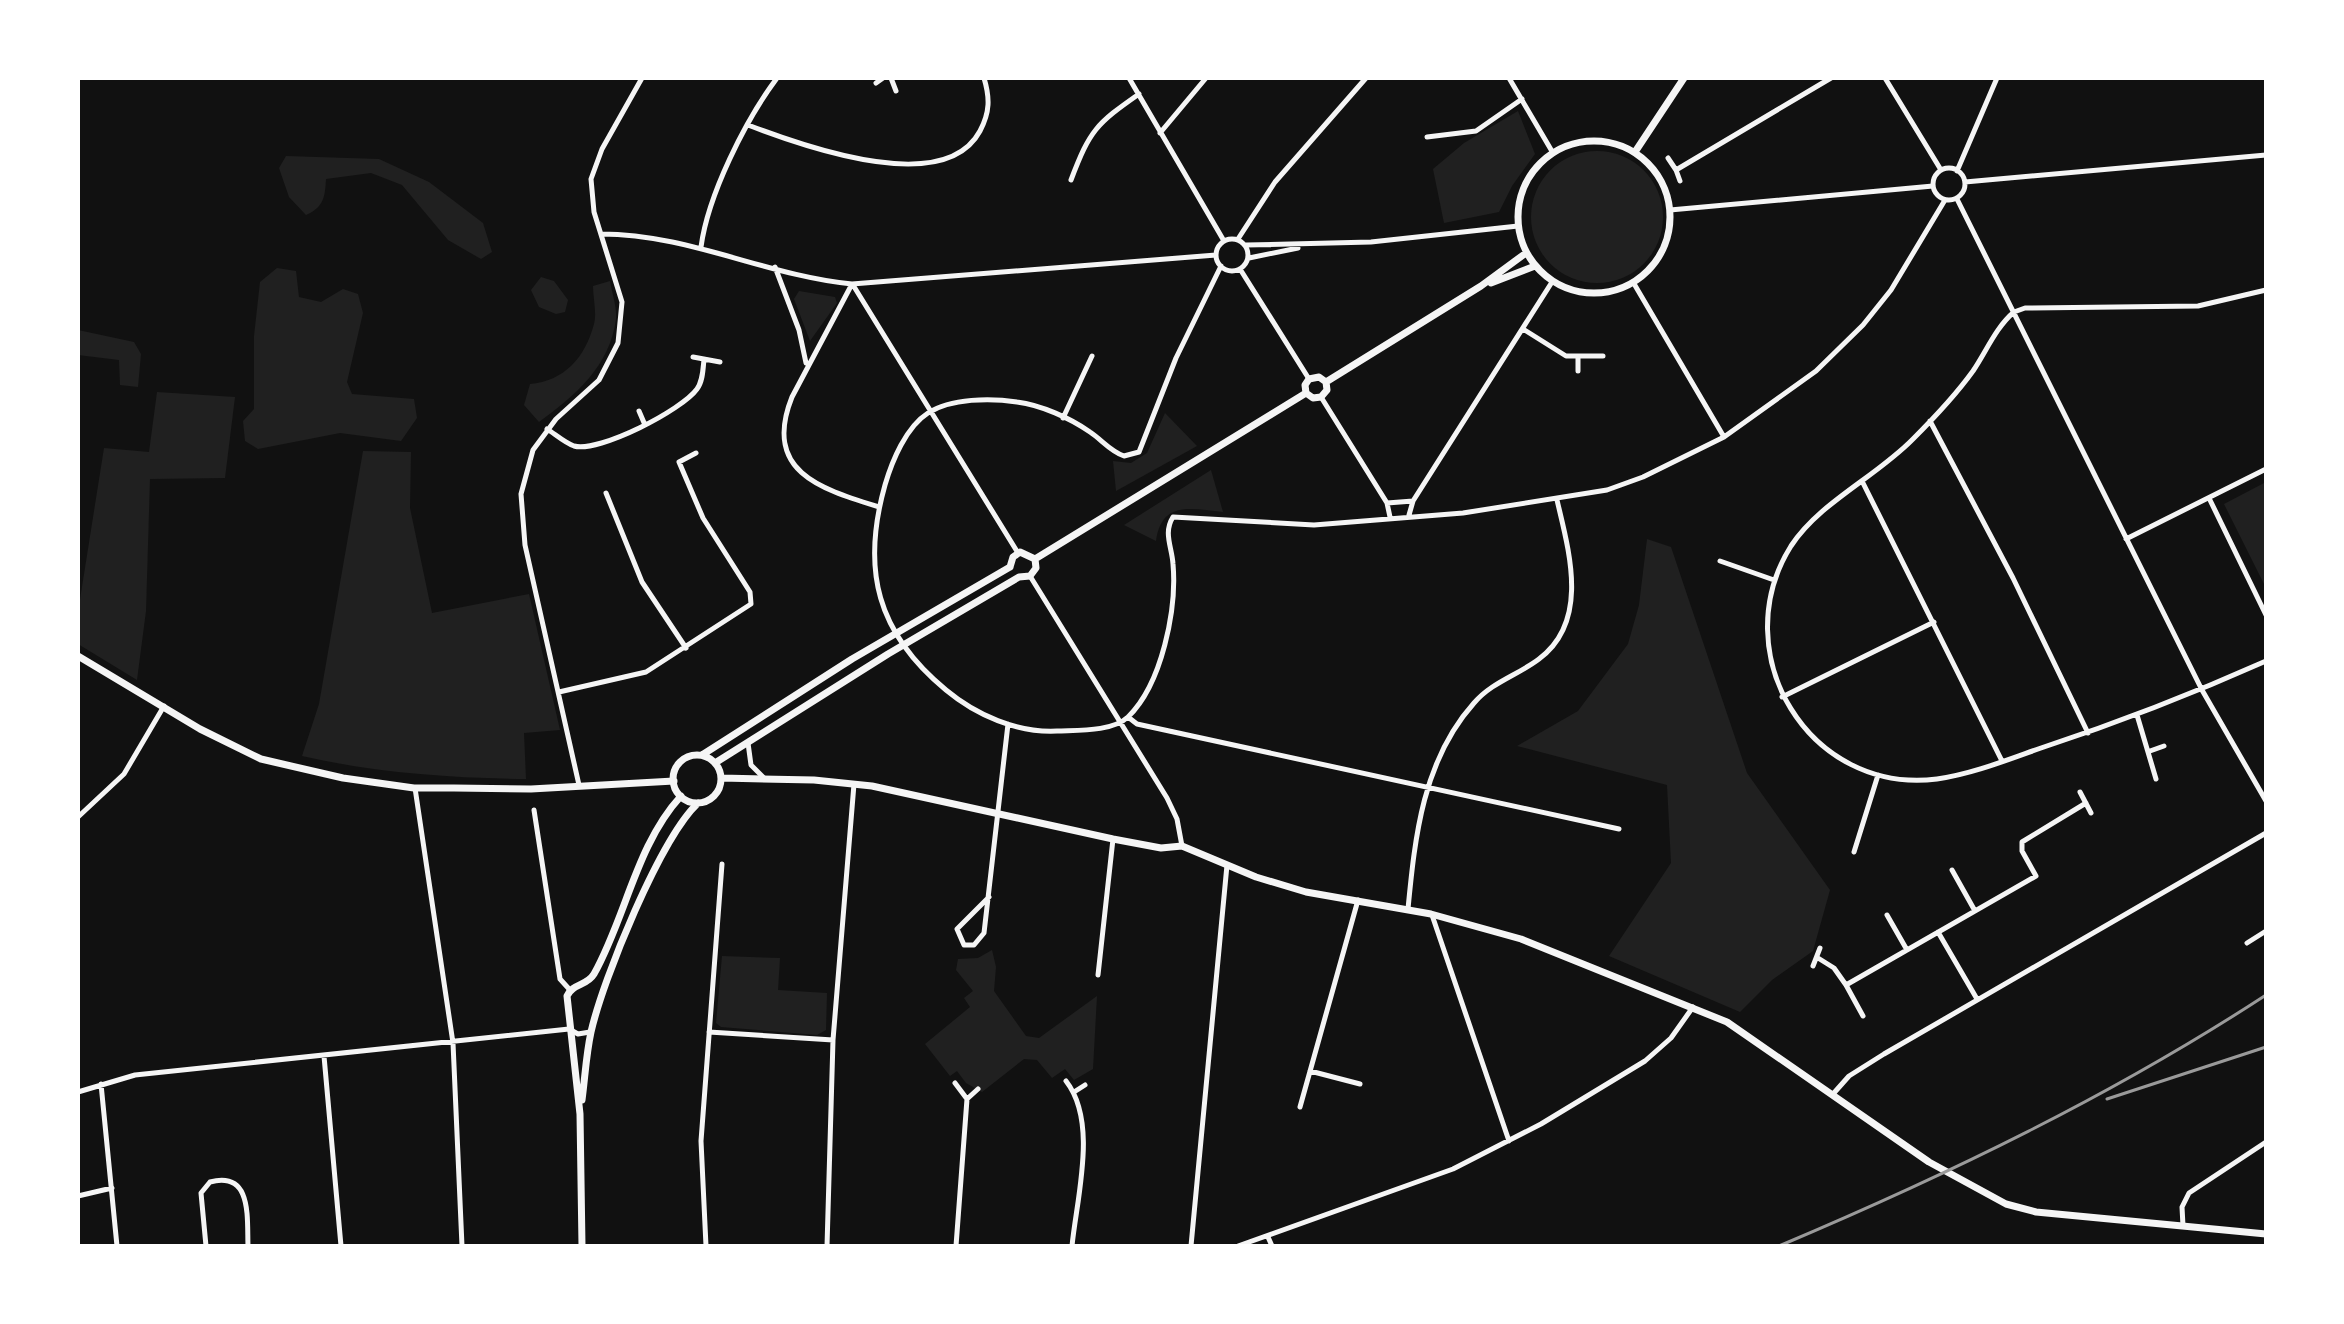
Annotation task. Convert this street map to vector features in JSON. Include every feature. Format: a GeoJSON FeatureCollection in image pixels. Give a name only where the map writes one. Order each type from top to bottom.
{"type":"FeatureCollection","features":[{"type":"Feature","properties":{"kind":"street"},"geometry":{"type":"LineString","coordinates":[[579,785],[525,545],[520,508],[526,469],[547,429],[599,380],[618,343],[622,302],[591,199],[593,168],[642,78]]}},
{"type":"Feature","properties":{"kind":"street"},"geometry":{"type":"LineString","coordinates":[[701,247],[704,223],[748,125],[777,78]]}},
{"type":"Feature","properties":{"kind":"street"},"geometry":{"type":"LineString","coordinates":[[876,83],[883,78]]}},
{"type":"Feature","properties":{"kind":"street"},"geometry":{"type":"LineString","coordinates":[[891,78],[896,91]]}},
{"type":"Feature","properties":{"kind":"street"},"geometry":{"type":"LineString","coordinates":[[748,125],[804,146],[852,157],[928,162],[947,158],[976,138],[986,119],[990,98],[984,78]]}},
{"type":"Feature","properties":{"kind":"street"},"geometry":{"type":"LineString","coordinates":[[1129,78],[1224,241]]}},
{"type":"Feature","properties":{"kind":"street"},"geometry":{"type":"LineString","coordinates":[[1160,133],[1206,78]]}},
{"type":"Feature","properties":{"kind":"street"},"geometry":{"type":"LineString","coordinates":[[1238,239],[1275,182],[1366,78]]}},
{"type":"Feature","properties":{"kind":"street"},"geometry":{"type":"LineString","coordinates":[[1509,78],[1553,153]]}},
{"type":"Feature","properties":{"kind":"street"},"geometry":{"type":"LineString","coordinates":[[1635,152],[1684,78]]}},
{"type":"Feature","properties":{"kind":"street"},"geometry":{"type":"LineString","coordinates":[[1676,170],[1831,78]]}},
{"type":"Feature","properties":{"kind":"street"},"geometry":{"type":"LineString","coordinates":[[1885,78],[1941,170]]}},
{"type":"Feature","properties":{"kind":"street"},"geometry":{"type":"LineString","coordinates":[[1957,171],[1997,78]]}},
{"type":"Feature","properties":{"kind":"street"},"geometry":{"type":"LineString","coordinates":[[1071,180],[1086,141],[1099,122],[1139,94]]}},
{"type":"Feature","properties":{"kind":"street"},"geometry":{"type":"LineString","coordinates":[[1427,137],[1476,131],[1522,99]]}},
{"type":"Feature","properties":{"kind":"street"},"geometry":{"type":"LineString","coordinates":[[1598,140],[1635,152],[1658,175],[1670,210],[1668,237],[1660,257],[1633,282],[1597,294],[1568,290],[1552,282],[1526,253],[1518,226],[1524,187],[1537,167],[1553,153],[1562,147],[1598,140]]}},
{"type":"Feature","properties":{"kind":"street"},"geometry":{"type":"LineString","coordinates":[[1965,182],[2266,155]]}},
{"type":"Feature","properties":{"kind":"street"},"geometry":{"type":"LineString","coordinates":[[1668,158],[1680,181]]}},
{"type":"Feature","properties":{"kind":"street"},"geometry":{"type":"LineString","coordinates":[[1941,170],[1957,171]]}},
{"type":"Feature","properties":{"kind":"street"},"geometry":{"type":"LineString","coordinates":[[1941,170],[1933,186],[1936,195],[1945,200],[1957,199],[1963,192],[1965,182],[1957,171]]}},
{"type":"Feature","properties":{"kind":"street"},"geometry":{"type":"LineString","coordinates":[[1670,210],[1933,186]]}},
{"type":"Feature","properties":{"kind":"street"},"geometry":{"type":"LineString","coordinates":[[1957,199],[2202,690],[2266,801]]}},
{"type":"Feature","properties":{"kind":"street"},"geometry":{"type":"LineString","coordinates":[[1221,266],[1176,358],[1139,452],[1124,456],[1089,431],[1063,418],[1020,402],[994,400],[969,402],[929,412],[903,444],[890,469],[879,507],[874,546],[878,585],[900,647],[957,700],[974,711],[1008,724],[1051,731],[1121,721],[1128,717],[1152,681],[1168,630],[1173,564],[1167,530],[1170,521],[1184,516],[1234,523],[1314,525],[1463,513],[1557,500],[1607,490],[1631,481],[1724,437],[1816,371],[1863,325],[1891,290],[1945,200]]}},
{"type":"Feature","properties":{"kind":"street"},"geometry":{"type":"LineString","coordinates":[[1224,241],[1238,239],[1246,245],[1306,246],[1446,236],[1518,226]]}},
{"type":"Feature","properties":{"kind":"street"},"geometry":{"type":"LineString","coordinates":[[601,234],[657,237],[852,284],[1216,255]]}},
{"type":"Feature","properties":{"kind":"street"},"geometry":{"type":"LineString","coordinates":[[1216,255],[1224,241]]}},
{"type":"Feature","properties":{"kind":"street"},"geometry":{"type":"LineString","coordinates":[[1246,245],[1248,259]]}},
{"type":"Feature","properties":{"kind":"street"},"geometry":{"type":"LineString","coordinates":[[1216,255],[1221,266],[1228,271],[1240,269],[1248,259],[1306,246]]}},
{"type":"Feature","properties":{"kind":"street"},"geometry":{"type":"LineString","coordinates":[[1326,382],[1481,286],[1526,253]]}},
{"type":"Feature","properties":{"kind":"street"},"geometry":{"type":"LineString","coordinates":[[1481,286],[1535,266]]}},
{"type":"Feature","properties":{"kind":"street"},"geometry":{"type":"LineString","coordinates":[[775,267],[799,330],[806,364]]}},
{"type":"Feature","properties":{"kind":"street"},"geometry":{"type":"LineString","coordinates":[[1240,269],[1309,379]]}},
{"type":"Feature","properties":{"kind":"street"},"geometry":{"type":"LineString","coordinates":[[1409,516],[1413,501],[1552,282]]}},
{"type":"Feature","properties":{"kind":"street"},"geometry":{"type":"LineString","coordinates":[[1633,282],[1724,437]]}},
{"type":"Feature","properties":{"kind":"street"},"geometry":{"type":"LineString","coordinates":[[852,284],[806,364],[786,411],[784,441],[788,454],[816,486],[879,507]]}},
{"type":"Feature","properties":{"kind":"street"},"geometry":{"type":"LineString","coordinates":[[852,284],[1018,553]]}},
{"type":"Feature","properties":{"kind":"street"},"geometry":{"type":"LineString","coordinates":[[2266,290],[2198,306],[2025,308],[2014,312],[1958,392],[1863,483],[1811,522],[1791,547],[1774,580],[1766,635],[1770,665],[1782,697],[1804,730],[1823,747],[1858,769],[1878,775],[1935,779],[2088,733],[2202,690],[2266,661]]}},
{"type":"Feature","properties":{"kind":"street"},"geometry":{"type":"LineString","coordinates":[[1523,329],[1560,353],[1578,357],[1603,356]]}},
{"type":"Feature","properties":{"kind":"street"},"geometry":{"type":"LineString","coordinates":[[1063,418],[1092,356]]}},
{"type":"Feature","properties":{"kind":"street"},"geometry":{"type":"LineString","coordinates":[[693,357],[720,362]]}},
{"type":"Feature","properties":{"kind":"street"},"geometry":{"type":"LineString","coordinates":[[1578,357],[1578,371]]}},
{"type":"Feature","properties":{"kind":"street"},"geometry":{"type":"LineString","coordinates":[[547,429],[575,446],[602,443],[645,425],[695,393],[701,383],[704,359]]}},
{"type":"Feature","properties":{"kind":"street"},"geometry":{"type":"LineString","coordinates":[[1319,377],[1326,382],[1327,390],[1321,397],[1313,398],[1306,393],[1305,385],[1309,379],[1319,377]]}},
{"type":"Feature","properties":{"kind":"street"},"geometry":{"type":"LineString","coordinates":[[1035,559],[1306,393]]}},
{"type":"Feature","properties":{"kind":"street"},"geometry":{"type":"LineString","coordinates":[[1321,397],[1387,503],[1390,517]]}},
{"type":"Feature","properties":{"kind":"street"},"geometry":{"type":"LineString","coordinates":[[639,411],[645,425]]}},
{"type":"Feature","properties":{"kind":"street"},"geometry":{"type":"LineString","coordinates":[[1930,421],[2013,578],[2088,733]]}},
{"type":"Feature","properties":{"kind":"street"},"geometry":{"type":"LineString","coordinates":[[559,692],[646,672],[749,606],[753,599],[703,518],[679,462],[696,453]]}},
{"type":"Feature","properties":{"kind":"street"},"geometry":{"type":"LineString","coordinates":[[2126,539],[2266,469]]}},
{"type":"Feature","properties":{"kind":"street"},"geometry":{"type":"LineString","coordinates":[[1863,483],[2002,761]]}},
{"type":"Feature","properties":{"kind":"street"},"geometry":{"type":"LineString","coordinates":[[606,493],[642,582],[686,648]]}},
{"type":"Feature","properties":{"kind":"street"},"geometry":{"type":"LineString","coordinates":[[2209,498],[2266,615]]}},
{"type":"Feature","properties":{"kind":"street"},"geometry":{"type":"LineString","coordinates":[[1408,909],[1426,788],[1473,704],[1502,680],[1540,659],[1567,620],[1573,582],[1557,500]]}},
{"type":"Feature","properties":{"kind":"street"},"geometry":{"type":"LineString","coordinates":[[1387,503],[1413,501]]}},
{"type":"Feature","properties":{"kind":"street"},"geometry":{"type":"LineString","coordinates":[[715,763],[900,647],[1019,577],[1030,576],[1036,568],[1035,559],[1026,552],[1018,553]]}},
{"type":"Feature","properties":{"kind":"street"},"geometry":{"type":"LineString","coordinates":[[698,803],[681,796],[674,781],[681,761],[702,755],[894,634],[1010,567],[1018,553]]}},
{"type":"Feature","properties":{"kind":"street"},"geometry":{"type":"LineString","coordinates":[[1720,561],[1774,580]]}},
{"type":"Feature","properties":{"kind":"street"},"geometry":{"type":"LineString","coordinates":[[1010,567],[1019,577]]}},
{"type":"Feature","properties":{"kind":"street"},"geometry":{"type":"LineString","coordinates":[[1030,576],[1167,798],[1177,819],[1182,846]]}},
{"type":"Feature","properties":{"kind":"street"},"geometry":{"type":"LineString","coordinates":[[1782,697],[1934,622]]}},
{"type":"Feature","properties":{"kind":"street"},"geometry":{"type":"LineString","coordinates":[[78,656],[261,759],[343,778],[414,788],[674,781]]}},
{"type":"Feature","properties":{"kind":"street"},"geometry":{"type":"LineString","coordinates":[[78,817],[124,774],[164,706]]}},
{"type":"Feature","properties":{"kind":"street"},"geometry":{"type":"LineString","coordinates":[[2137,715],[2156,779]]}},
{"type":"Feature","properties":{"kind":"street"},"geometry":{"type":"LineString","coordinates":[[1128,717],[1137,724],[1619,829]]}},
{"type":"Feature","properties":{"kind":"street"},"geometry":{"type":"LineString","coordinates":[[989,897],[957,929],[964,945],[974,945],[984,933],[989,897],[996,814],[1008,724]]}},
{"type":"Feature","properties":{"kind":"street"},"geometry":{"type":"LineString","coordinates":[[748,742],[751,765],[764,778]]}},
{"type":"Feature","properties":{"kind":"street"},"geometry":{"type":"LineString","coordinates":[[2150,751],[2164,746]]}},
{"type":"Feature","properties":{"kind":"street"},"geometry":{"type":"LineString","coordinates":[[580,1114],[591,1032],[602,995],[651,878],[684,816],[698,803],[713,797],[721,778],[715,763],[702,755]]}},
{"type":"Feature","properties":{"kind":"street"},"geometry":{"type":"LineString","coordinates":[[1854,852],[1878,775]]}},
{"type":"Feature","properties":{"kind":"street"},"geometry":{"type":"LineString","coordinates":[[721,778],[854,784],[1113,839],[1161,848],[1182,846],[1306,892],[1431,914],[1521,939],[1727,1022],[1929,1162],[2009,1206],[2036,1212],[2266,1234]]}},
{"type":"Feature","properties":{"kind":"street"},"geometry":{"type":"LineString","coordinates":[[827,1246],[833,1040],[854,784]]}},
{"type":"Feature","properties":{"kind":"street"},"geometry":{"type":"LineString","coordinates":[[414,788],[453,1043],[462,1246]]}},
{"type":"Feature","properties":{"kind":"street"},"geometry":{"type":"LineString","coordinates":[[2080,792],[2091,813]]}},
{"type":"Feature","properties":{"kind":"street"},"geometry":{"type":"LineString","coordinates":[[570,990],[585,985],[597,967],[637,871],[669,809],[681,796]]}},
{"type":"Feature","properties":{"kind":"street"},"geometry":{"type":"LineString","coordinates":[[1846,985],[2036,876],[2022,851],[2022,842],[2086,803]]}},
{"type":"Feature","properties":{"kind":"street"},"geometry":{"type":"LineString","coordinates":[[534,810],[560,979],[570,990]]}},
{"type":"Feature","properties":{"kind":"street"},"geometry":{"type":"LineString","coordinates":[[1833,1094],[1849,1076],[2266,833]]}},
{"type":"Feature","properties":{"kind":"street"},"geometry":{"type":"LineString","coordinates":[[1098,975],[1113,839]]}},
{"type":"Feature","properties":{"kind":"street"},"geometry":{"type":"LineString","coordinates":[[706,1246],[701,1141],[722,864]]}},
{"type":"Feature","properties":{"kind":"street"},"geometry":{"type":"LineString","coordinates":[[1191,1246],[1227,865]]}},
{"type":"Feature","properties":{"kind":"street"},"geometry":{"type":"LineString","coordinates":[[1952,870],[1975,911]]}},
{"type":"Feature","properties":{"kind":"street"},"geometry":{"type":"LineString","coordinates":[[1300,1107],[1358,899]]}},
{"type":"Feature","properties":{"kind":"street"},"geometry":{"type":"LineString","coordinates":[[1431,914],[1509,1141]]}},
{"type":"Feature","properties":{"kind":"street"},"geometry":{"type":"LineString","coordinates":[[1887,915],[1907,950]]}},
{"type":"Feature","properties":{"kind":"street"},"geometry":{"type":"LineString","coordinates":[[2247,943],[2266,931]]}},
{"type":"Feature","properties":{"kind":"street"},"geometry":{"type":"LineString","coordinates":[[1938,932],[1977,999]]}},
{"type":"Feature","properties":{"kind":"street"},"geometry":{"type":"LineString","coordinates":[[1813,966],[1820,948]]}},
{"type":"Feature","properties":{"kind":"street"},"geometry":{"type":"LineString","coordinates":[[1818,958],[1834,968],[1863,1016]]}},
{"type":"Feature","properties":{"kind":"street"},"geometry":{"type":"LineString","coordinates":[[585,985],[602,995]]}},
{"type":"Feature","properties":{"kind":"street"},"geometry":{"type":"LineString","coordinates":[[570,990],[566,1002],[580,1114],[582,1246]]}},
{"type":"Feature","properties":{"kind":"street"},"geometry":{"type":"LineString","coordinates":[[1238,1246],[1426,1180],[1509,1141],[1645,1061],[1671,1038],[1693,1007]]}},
{"type":"Feature","properties":{"kind":"street"},"geometry":{"type":"LineString","coordinates":[[78,1092],[135,1075],[569,1029],[578,1034],[591,1032]]}},
{"type":"Feature","properties":{"kind":"street"},"geometry":{"type":"LineString","coordinates":[[709,1032],[833,1040]]}},
{"type":"Feature","properties":{"kind":"street"},"geometry":{"type":"LineString","coordinates":[[324,1055],[341,1246]]}},
{"type":"Feature","properties":{"kind":"street"},"geometry":{"type":"LineString","coordinates":[[1310,1071],[1360,1084]]}},
{"type":"Feature","properties":{"kind":"street"},"geometry":{"type":"LineString","coordinates":[[1066,1081],[1074,1092],[1084,1121],[1072,1246]]}},
{"type":"Feature","properties":{"kind":"street"},"geometry":{"type":"LineString","coordinates":[[955,1083],[967,1099],[956,1246]]}},
{"type":"Feature","properties":{"kind":"street"},"geometry":{"type":"LineString","coordinates":[[101,1084],[117,1246]]}},
{"type":"Feature","properties":{"kind":"street"},"geometry":{"type":"LineString","coordinates":[[1074,1092],[1085,1085]]}},
{"type":"Feature","properties":{"kind":"street"},"geometry":{"type":"LineString","coordinates":[[967,1099],[978,1089]]}},
{"type":"Feature","properties":{"kind":"street"},"geometry":{"type":"LineString","coordinates":[[2183,1227],[2182,1207],[2189,1193],[2266,1142]]}},
{"type":"Feature","properties":{"kind":"street"},"geometry":{"type":"LineString","coordinates":[[206,1246],[201,1193],[210,1182],[227,1179],[234,1181],[244,1191],[248,1246]]}},
{"type":"Feature","properties":{"kind":"street"},"geometry":{"type":"LineString","coordinates":[[78,1196],[112,1188]]}},
{"type":"Feature","properties":{"kind":"street"},"geometry":{"type":"LineString","coordinates":[[1268,1237],[1272,1246]]}},
{"type":"Feature","properties":{"kind":"shaded area"},"geometry":{"type":"Polygon","coordinates":[[[1518,111],[1535,154],[1512,186],[1499,212],[1444,223],[1433,169],[1464,143],[1518,111]]]}},
{"type":"Feature","properties":{"kind":"shaded area"},"geometry":{"type":"Polygon","coordinates":[[[1597,151],[1622,156],[1644,170],[1658,192],[1663,217],[1658,242],[1644,264],[1622,278],[1597,283],[1572,278],[1550,264],[1536,242],[1531,217],[1536,192],[1550,170],[1572,156],[1597,151]]]}},
{"type":"Feature","properties":{"kind":"shaded area"},"geometry":{"type":"Polygon","coordinates":[[[286,156],[379,159],[429,182],[483,223],[492,252],[481,259],[448,240],[402,185],[371,173],[326,179],[322,201],[317,209],[306,215],[289,197],[279,168],[286,156]]]}},
{"type":"Feature","properties":{"kind":"shaded area"},"geometry":{"type":"Polygon","coordinates":[[[277,268],[296,271],[299,297],[321,302],[343,289],[358,294],[363,313],[347,382],[352,394],[414,399],[417,418],[401,441],[340,433],[258,449],[245,441],[243,421],[254,409],[254,336],[260,282],[277,268]]]}},
{"type":"Feature","properties":{"kind":"shaded area"},"geometry":{"type":"Polygon","coordinates":[[[541,277],[554,281],[568,300],[565,312],[556,314],[539,307],[531,290],[541,277]]]}},
{"type":"Feature","properties":{"kind":"shaded area"},"geometry":{"type":"Polygon","coordinates":[[[610,281],[616,319],[606,351],[578,390],[539,422],[524,405],[530,384],[563,373],[579,357],[594,324],[593,286],[610,281]]]}},
{"type":"Feature","properties":{"kind":"shaded area"},"geometry":{"type":"Polygon","coordinates":[[[799,291],[835,297],[837,303],[810,341],[794,299],[799,291]]]}},
{"type":"Feature","properties":{"kind":"shaded area"},"geometry":{"type":"Polygon","coordinates":[[[78,330],[134,342],[141,354],[138,387],[120,385],[119,360],[78,355],[78,330]]]}},
{"type":"Feature","properties":{"kind":"shaded area"},"geometry":{"type":"Polygon","coordinates":[[[157,392],[235,397],[225,478],[150,479],[146,611],[137,680],[78,644],[78,612],[104,448],[149,452],[157,392]]]}},
{"type":"Feature","properties":{"kind":"shaded area"},"geometry":{"type":"Polygon","coordinates":[[[1165,413],[1197,446],[1116,491],[1113,461],[1131,463],[1147,453],[1165,413]]]}},
{"type":"Feature","properties":{"kind":"shaded area"},"geometry":{"type":"Polygon","coordinates":[[[363,451],[411,452],[410,508],[432,613],[529,594],[560,730],[524,733],[526,779],[414,774],[302,756],[319,704],[363,451]]]}},
{"type":"Feature","properties":{"kind":"shaded area"},"geometry":{"type":"Polygon","coordinates":[[[1211,470],[1223,512],[1189,509],[1171,513],[1159,528],[1156,541],[1124,525],[1211,470]]]}},
{"type":"Feature","properties":{"kind":"shaded area"},"geometry":{"type":"Polygon","coordinates":[[[2266,482],[2266,588],[2224,504],[2266,482]]]}},
{"type":"Feature","properties":{"kind":"shaded area"},"geometry":{"type":"Polygon","coordinates":[[[1647,539],[1671,547],[1747,773],[1830,890],[1813,951],[1772,980],[1740,1012],[1609,956],[1671,863],[1667,785],[1517,746],[1578,711],[1628,644],[1639,605],[1647,539]]]}},
{"type":"Feature","properties":{"kind":"shaded area"},"geometry":{"type":"Polygon","coordinates":[[[992,950],[996,967],[994,991],[1026,1036],[1039,1038],[1097,996],[1093,1069],[1074,1080],[1065,1069],[1052,1078],[1037,1060],[1024,1059],[982,1092],[966,1083],[957,1071],[950,1076],[925,1044],[970,1007],[964,998],[973,991],[956,970],[958,959],[978,958],[992,950]]]}},
{"type":"Feature","properties":{"kind":"shaded area"},"geometry":{"type":"Polygon","coordinates":[[[722,956],[780,958],[778,990],[827,993],[826,1030],[817,1035],[721,1027],[716,1023],[722,956]]]}},
{"type":"Feature","properties":{"kind":"railway"},"geometry":{"type":"LineString","coordinates":[[1779,1246],[1967,1162],[2089,1100],[2266,995]]}},
{"type":"Feature","properties":{"kind":"railway"},"geometry":{"type":"LineString","coordinates":[[2107,1099],[2266,1047]]}}]}
